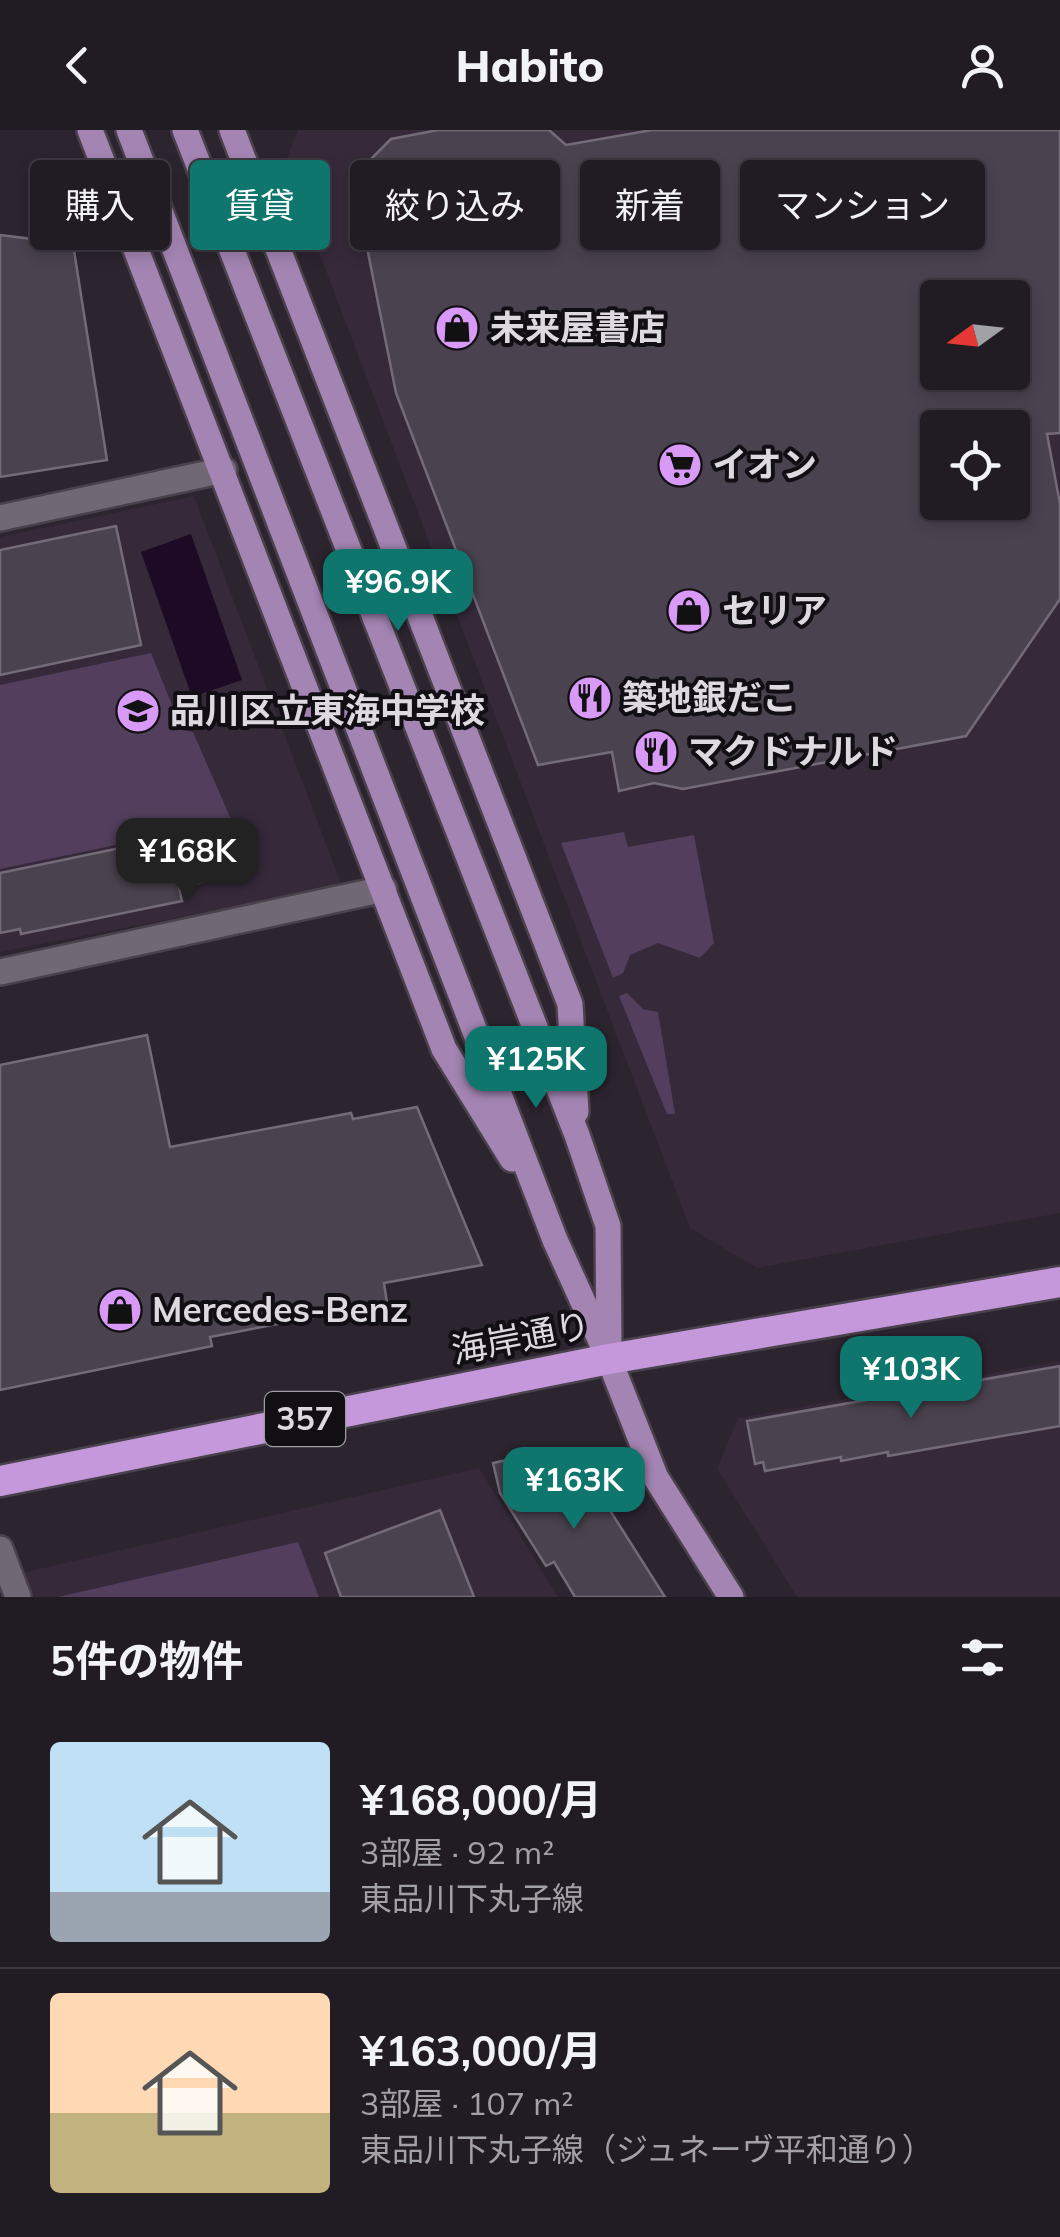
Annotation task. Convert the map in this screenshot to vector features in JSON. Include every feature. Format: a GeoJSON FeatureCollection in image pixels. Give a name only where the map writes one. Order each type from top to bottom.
{"type":"FeatureCollection","features":[{"type":"Feature","properties":{"kind":"highway","name":"海岸通り"},"geometry":{"type":"LineString","coordinates":[[0,1481],[610,1359],[1060,1282]]}},
{"type":"Feature","properties":{"kind":"main road"},"geometry":{"type":"LineString","coordinates":[[90,130],[444,1049],[542,1206]]}},
{"type":"Feature","properties":{"kind":"main road"},"geometry":{"type":"LineString","coordinates":[[128,130],[542,1206],[610,1359],[656,1478],[731,1597]]}},
{"type":"Feature","properties":{"kind":"main road"},"geometry":{"type":"LineString","coordinates":[[185,130],[577,1135],[608,1226],[610,1359]]}},
{"type":"Feature","properties":{"kind":"main road"},"geometry":{"type":"LineString","coordinates":[[232,130],[570,1004],[577,1135]]}},
{"type":"Feature","properties":{"kind":"street"},"geometry":{"type":"LineString","coordinates":[[0,518],[224,470]]}},
{"type":"Feature","properties":{"kind":"street"},"geometry":{"type":"LineString","coordinates":[[0,972],[384,889]]}},
{"type":"Feature","properties":{"kind":"street"},"geometry":{"type":"LineString","coordinates":[[0,1549],[18,1597]]}},
{"type":"Feature","properties":{"kind":"shaded area"},"geometry":{"type":"Polygon","coordinates":[[[298,130],[1060,130],[1060,1213],[757,1268],[690,1228],[318,250],[330,250],[330,160],[286,160],[298,130]]]}},
{"type":"Feature","properties":{"kind":"shaded area","name":"品川区立東海中学校"},"geometry":{"type":"Polygon","coordinates":[[[194,496],[342,886],[0,952],[0,537],[194,496]]]}},
{"type":"Feature","properties":{"kind":"shaded area"},"geometry":{"type":"Polygon","coordinates":[[[191,534],[242,680],[192,697],[141,552],[191,534]]]}},
{"type":"Feature","properties":{"kind":"shaded area"},"geometry":{"type":"Polygon","coordinates":[[[151,653],[182,730],[193,732],[254,872],[192,886],[179,832],[0,869],[0,685],[151,653]]]}},
{"type":"Feature","properties":{"kind":"shaded area"},"geometry":{"type":"Polygon","coordinates":[[[624,832],[628,847],[694,835],[714,943],[700,958],[658,943],[630,955],[623,973],[613,978],[561,843],[624,832]]]}},
{"type":"Feature","properties":{"kind":"shaded area"},"geometry":{"type":"Polygon","coordinates":[[[627,993],[643,1009],[658,1012],[675,1114],[667,1114],[619,996],[627,993]]]}},
{"type":"Feature","properties":{"kind":"shaded area"},"geometry":{"type":"Polygon","coordinates":[[[1060,1361],[1060,1597],[797,1597],[717,1469],[738,1418],[1060,1361]]]}},
{"type":"Feature","properties":{"kind":"shaded area"},"geometry":{"type":"Polygon","coordinates":[[[479,1468],[558,1597],[30,1597],[21,1573],[479,1468]]]}},
{"type":"Feature","properties":{"kind":"shaded area"},"geometry":{"type":"Polygon","coordinates":[[[298,1542],[319,1597],[58,1597],[298,1542]]]}},
{"type":"Feature","properties":{"kind":"building","name":"イオン"},"geometry":{"type":"Polygon","coordinates":[[[438,130],[549,130],[566,145],[652,130],[1060,130],[1060,433],[1047,434],[1060,504],[1060,599],[966,736],[683,789],[654,783],[619,791],[612,752],[538,765],[396,393],[368,250],[560,250],[560,160],[370,160],[391,139],[438,130]]]}},
{"type":"Feature","properties":{"kind":"building"},"geometry":{"type":"Polygon","coordinates":[[[0,235],[30,239],[30,250],[74,250],[107,460],[0,477],[0,235]]]}},
{"type":"Feature","properties":{"kind":"building"},"geometry":{"type":"Polygon","coordinates":[[[116,526],[141,645],[0,675],[0,550],[116,526]]]}},
{"type":"Feature","properties":{"kind":"building"},"geometry":{"type":"Polygon","coordinates":[[[168,838],[182,901],[21,934],[20,929],[0,933],[0,873],[168,838]]]}},
{"type":"Feature","properties":{"kind":"building"},"geometry":{"type":"Polygon","coordinates":[[[147,1035],[170,1147],[351,1113],[353,1119],[417,1107],[482,1265],[384,1283],[387,1303],[210,1337],[212,1346],[0,1390],[0,1065],[147,1035]]]}},
{"type":"Feature","properties":{"kind":"building"},"geometry":{"type":"Polygon","coordinates":[[[1060,1366],[1060,1426],[888,1456],[888,1452],[841,1461],[841,1457],[765,1471],[763,1462],[755,1464],[747,1421],[1060,1366]]]}},
{"type":"Feature","properties":{"kind":"building"},"geometry":{"type":"Polygon","coordinates":[[[521,1457],[597,1490],[665,1597],[575,1597],[554,1562],[546,1566],[500,1493],[493,1463],[521,1457]]]}},
{"type":"Feature","properties":{"kind":"building"},"geometry":{"type":"Polygon","coordinates":[[[440,1510],[474,1597],[341,1597],[325,1553],[440,1510]]]}},
{"type":"Feature","properties":{"kind":"place","name":"未来屋書店"},"geometry":{"type":"Point","coordinates":[457,328]}},
{"type":"Feature","properties":{"kind":"place","name":"イオン"},"geometry":{"type":"Point","coordinates":[680,465]}},
{"type":"Feature","properties":{"kind":"place","name":"セリア"},"geometry":{"type":"Point","coordinates":[689,611]}},
{"type":"Feature","properties":{"kind":"place","name":"築地銀だこ"},"geometry":{"type":"Point","coordinates":[590,698]}},
{"type":"Feature","properties":{"kind":"place","name":"品川区立東海中学校"},"geometry":{"type":"Point","coordinates":[138,711]}},
{"type":"Feature","properties":{"kind":"place","name":"マクドナルド"},"geometry":{"type":"Point","coordinates":[656,752]}},
{"type":"Feature","properties":{"kind":"place","name":"Mercedes-Benz"},"geometry":{"type":"Point","coordinates":[120,1310]}}]}
